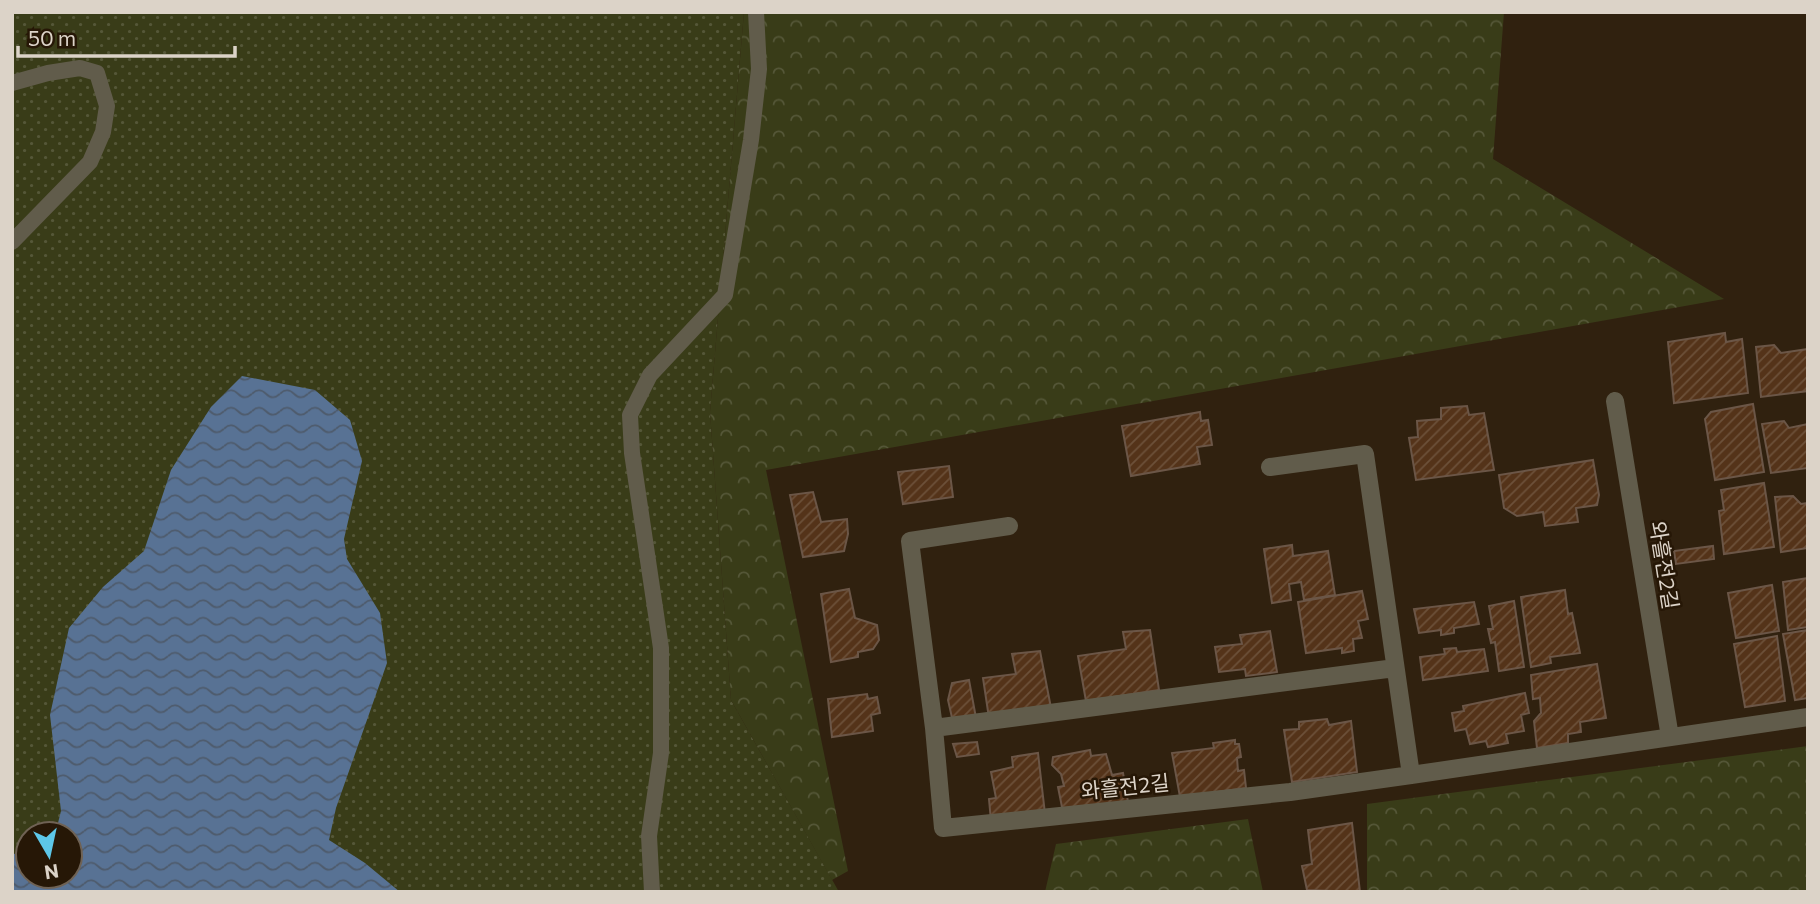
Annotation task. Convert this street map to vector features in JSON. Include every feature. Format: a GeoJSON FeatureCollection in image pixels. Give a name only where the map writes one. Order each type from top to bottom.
{"type":"FeatureCollection","features":[{"type":"Feature","properties":{"kind":"street","name":"와흘전2길"},"geometry":{"type":"LineString","coordinates":[[1615,401],[1671,737]]}},
{"type":"Feature","properties":{"kind":"street"},"geometry":{"type":"LineString","coordinates":[[1270,467],[1365,454],[1411,775]]}},
{"type":"Feature","properties":{"kind":"street","name":"와흘전2길"},"geometry":{"type":"LineString","coordinates":[[1009,526],[910,541],[934,728],[943,828],[1290,792],[1808,717]]}},
{"type":"Feature","properties":{"kind":"street"},"geometry":{"type":"LineString","coordinates":[[934,728],[1395,668]]}},
{"type":"Feature","properties":{"kind":"lane"},"geometry":{"type":"LineString","coordinates":[[652,892],[649,836],[661,753],[661,648],[632,453],[630,415],[650,375],[725,295],[751,140],[759,69],[756,12]]}},
{"type":"Feature","properties":{"kind":"lane"},"geometry":{"type":"LineString","coordinates":[[12,83],[80,68],[97,73],[107,106],[103,132],[90,162],[12,242]]}},
{"type":"Feature","properties":{"kind":"green space"},"geometry":{"type":"Polygon","coordinates":[[[12,12],[744,12],[710,412],[731,700],[839,892],[12,892],[12,12]]]}},
{"type":"Feature","properties":{"kind":"green space"},"geometry":{"type":"Polygon","coordinates":[[[744,12],[1504,12],[1493,159],[1724,299],[766,470],[848,871],[832,880],[731,700],[710,412],[744,12]]]}},
{"type":"Feature","properties":{"kind":"green space"},"geometry":{"type":"Polygon","coordinates":[[[1808,746],[1808,892],[1367,892],[1367,804],[1808,746]]]}},
{"type":"Feature","properties":{"kind":"green space"},"geometry":{"type":"Polygon","coordinates":[[[1248,819],[1263,892],[1045,892],[1056,844],[1248,819]]]}},
{"type":"Feature","properties":{"kind":"water"},"geometry":{"type":"Polygon","coordinates":[[[242,376],[315,390],[350,420],[362,461],[344,539],[347,559],[380,613],[387,663],[336,808],[329,840],[365,863],[400,892],[12,892],[14,854],[14,890],[84,890],[84,820],[59,820],[61,811],[50,715],[69,628],[103,587],[144,551],[171,470],[211,407],[242,376]]]}},
{"type":"Feature","properties":{"kind":"building"},"geometry":{"type":"Polygon","coordinates":[[[1725,333],[1726,342],[1742,339],[1748,393],[1674,403],[1668,342],[1725,333]]]}},
{"type":"Feature","properties":{"kind":"building"},"geometry":{"type":"Polygon","coordinates":[[[1774,345],[1781,353],[1808,349],[1808,391],[1761,397],[1756,347],[1774,345]]]}},
{"type":"Feature","properties":{"kind":"building"},"geometry":{"type":"Polygon","coordinates":[[[1753,404],[1764,472],[1715,480],[1705,419],[1711,412],[1753,404]]]}},
{"type":"Feature","properties":{"kind":"building"},"geometry":{"type":"Polygon","coordinates":[[[1467,406],[1469,415],[1484,413],[1494,470],[1416,480],[1409,438],[1418,437],[1417,421],[1441,419],[1441,408],[1467,406]]]}},
{"type":"Feature","properties":{"kind":"building"},"geometry":{"type":"Polygon","coordinates":[[[1200,412],[1201,421],[1208,420],[1212,445],[1197,447],[1200,464],[1131,476],[1122,426],[1200,412]]]}},
{"type":"Feature","properties":{"kind":"building"},"geometry":{"type":"Polygon","coordinates":[[[1784,421],[1789,428],[1808,424],[1808,468],[1771,473],[1762,424],[1784,421]]]}},
{"type":"Feature","properties":{"kind":"building"},"geometry":{"type":"Polygon","coordinates":[[[1593,460],[1599,495],[1597,505],[1576,508],[1578,522],[1545,526],[1543,512],[1517,516],[1504,508],[1499,475],[1593,460]]]}},
{"type":"Feature","properties":{"kind":"building"},"geometry":{"type":"Polygon","coordinates":[[[949,466],[953,497],[903,504],[898,472],[949,466]]]}},
{"type":"Feature","properties":{"kind":"building"},"geometry":{"type":"Polygon","coordinates":[[[1764,483],[1774,547],[1724,554],[1719,511],[1724,510],[1721,490],[1764,483]]]}},
{"type":"Feature","properties":{"kind":"building"},"geometry":{"type":"Polygon","coordinates":[[[813,492],[821,522],[847,519],[848,534],[844,551],[803,557],[790,495],[813,492]]]}},
{"type":"Feature","properties":{"kind":"building"},"geometry":{"type":"Polygon","coordinates":[[[1793,496],[1801,504],[1808,503],[1808,548],[1781,552],[1775,497],[1793,496]]]}},
{"type":"Feature","properties":{"kind":"building"},"geometry":{"type":"Polygon","coordinates":[[[1292,545],[1293,556],[1328,551],[1335,595],[1304,600],[1301,582],[1289,584],[1291,600],[1272,603],[1264,549],[1292,545]]]}},
{"type":"Feature","properties":{"kind":"building"},"geometry":{"type":"Polygon","coordinates":[[[1713,546],[1714,559],[1676,564],[1674,551],[1713,546]]]}},
{"type":"Feature","properties":{"kind":"building"},"geometry":{"type":"Polygon","coordinates":[[[1808,578],[1808,627],[1788,630],[1783,582],[1808,578]]]}},
{"type":"Feature","properties":{"kind":"building"},"geometry":{"type":"Polygon","coordinates":[[[1772,585],[1779,631],[1736,638],[1728,593],[1772,585]]]}},
{"type":"Feature","properties":{"kind":"building"},"geometry":{"type":"Polygon","coordinates":[[[849,589],[855,618],[877,625],[879,640],[873,649],[858,652],[858,657],[831,662],[821,594],[849,589]]]}},
{"type":"Feature","properties":{"kind":"building"},"geometry":{"type":"Polygon","coordinates":[[[1565,590],[1568,614],[1572,613],[1580,653],[1550,657],[1551,663],[1531,667],[1521,597],[1565,590]]]}},
{"type":"Feature","properties":{"kind":"building"},"geometry":{"type":"Polygon","coordinates":[[[1362,591],[1368,619],[1358,621],[1362,638],[1353,639],[1354,651],[1342,653],[1342,648],[1306,653],[1298,602],[1362,591]]]}},
{"type":"Feature","properties":{"kind":"building"},"geometry":{"type":"Polygon","coordinates":[[[1514,601],[1524,667],[1499,671],[1495,642],[1491,643],[1488,629],[1493,629],[1489,606],[1514,601]]]}},
{"type":"Feature","properties":{"kind":"building"},"geometry":{"type":"Polygon","coordinates":[[[1474,602],[1479,624],[1454,628],[1454,633],[1441,635],[1441,630],[1419,633],[1414,609],[1474,602]]]}},
{"type":"Feature","properties":{"kind":"building"},"geometry":{"type":"Polygon","coordinates":[[[1150,630],[1159,690],[1086,701],[1078,656],[1126,649],[1123,632],[1150,630]]]}},
{"type":"Feature","properties":{"kind":"building"},"geometry":{"type":"Polygon","coordinates":[[[1808,630],[1808,698],[1795,700],[1783,634],[1808,630]]]}},
{"type":"Feature","properties":{"kind":"building"},"geometry":{"type":"Polygon","coordinates":[[[1270,631],[1277,672],[1246,676],[1245,669],[1219,672],[1215,647],[1242,644],[1240,635],[1270,631]]]}},
{"type":"Feature","properties":{"kind":"building"},"geometry":{"type":"Polygon","coordinates":[[[1777,636],[1785,701],[1745,707],[1734,644],[1777,636]]]}},
{"type":"Feature","properties":{"kind":"building"},"geometry":{"type":"Polygon","coordinates":[[[1456,648],[1457,652],[1484,649],[1488,671],[1423,680],[1420,657],[1445,654],[1444,649],[1456,648]]]}},
{"type":"Feature","properties":{"kind":"building"},"geometry":{"type":"Polygon","coordinates":[[[1040,651],[1051,708],[989,718],[983,678],[1016,674],[1012,654],[1040,651]]]}},
{"type":"Feature","properties":{"kind":"building"},"geometry":{"type":"Polygon","coordinates":[[[1597,664],[1606,718],[1580,722],[1581,732],[1568,734],[1568,743],[1537,748],[1534,721],[1541,713],[1540,698],[1533,699],[1531,675],[1597,664]]]}},
{"type":"Feature","properties":{"kind":"building"},"geometry":{"type":"Polygon","coordinates":[[[969,680],[976,718],[953,722],[948,700],[952,683],[969,680]]]}},
{"type":"Feature","properties":{"kind":"building"},"geometry":{"type":"Polygon","coordinates":[[[1525,693],[1529,713],[1521,715],[1524,731],[1506,734],[1508,743],[1488,747],[1486,741],[1470,744],[1466,729],[1455,731],[1452,713],[1464,711],[1463,706],[1525,693]]]}},
{"type":"Feature","properties":{"kind":"building"},"geometry":{"type":"Polygon","coordinates":[[[867,694],[868,699],[877,697],[880,713],[871,715],[873,731],[832,737],[828,699],[867,694]]]}},
{"type":"Feature","properties":{"kind":"building"},"geometry":{"type":"Polygon","coordinates":[[[1327,719],[1329,725],[1351,721],[1357,772],[1292,782],[1284,730],[1299,729],[1299,722],[1327,719]]]}},
{"type":"Feature","properties":{"kind":"building"},"geometry":{"type":"Polygon","coordinates":[[[1235,740],[1235,744],[1239,744],[1241,757],[1237,758],[1238,771],[1244,770],[1246,788],[1180,797],[1172,753],[1214,748],[1213,743],[1235,740]]]}},
{"type":"Feature","properties":{"kind":"building"},"geometry":{"type":"Polygon","coordinates":[[[977,742],[979,754],[957,757],[953,744],[977,742]]]}},
{"type":"Feature","properties":{"kind":"building"},"geometry":{"type":"Polygon","coordinates":[[[1090,750],[1091,756],[1106,754],[1112,775],[1123,773],[1128,802],[1063,812],[1058,787],[1064,786],[1061,774],[1052,765],[1053,757],[1090,750]]]}},
{"type":"Feature","properties":{"kind":"building"},"geometry":{"type":"Polygon","coordinates":[[[1038,753],[1045,814],[991,821],[989,799],[996,798],[991,772],[1013,767],[1012,757],[1038,753]]]}},
{"type":"Feature","properties":{"kind":"building"},"geometry":{"type":"Polygon","coordinates":[[[1352,823],[1360,892],[1307,890],[1302,866],[1312,864],[1308,830],[1352,823]]]}}]}
